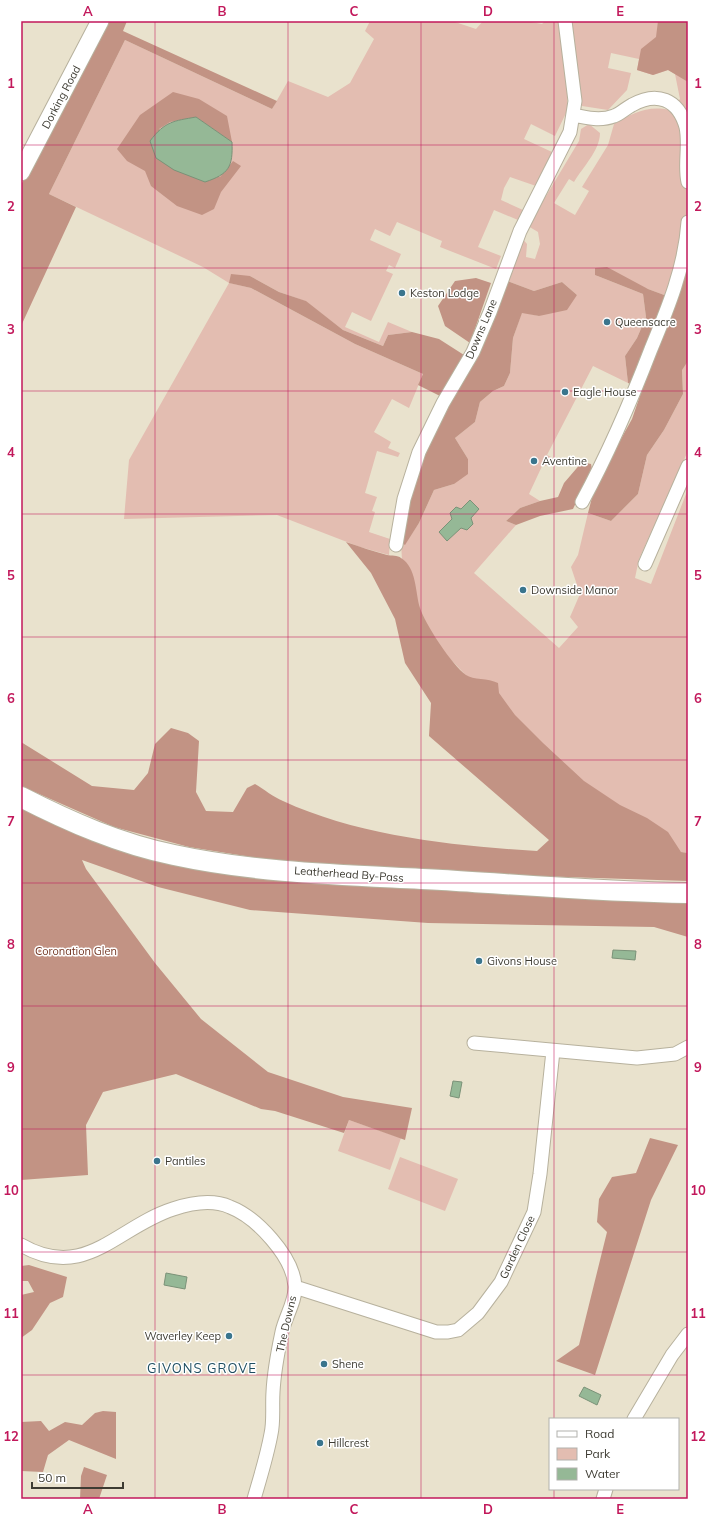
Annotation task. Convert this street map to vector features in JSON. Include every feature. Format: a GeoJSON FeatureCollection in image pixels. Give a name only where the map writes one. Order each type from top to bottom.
{"type":"FeatureCollection","features":[{"type":"Feature","properties":{"kind":"highway","name":"Leatherhead By-Pass"},"geometry":{"type":"LineString","coordinates":[[21,798],[79,825],[106,835],[173,855],[216,863],[295,871],[688,893]]}},
{"type":"Feature","properties":{"kind":"main road","name":"Dorking Road"},"geometry":{"type":"LineString","coordinates":[[21,172],[100,21]]}},
{"type":"Feature","properties":{"kind":"street","name":"Downs Lane"},"geometry":{"type":"LineString","coordinates":[[396,545],[404,499],[419,452],[443,403],[473,352],[490,312],[520,231],[563,149],[574,115],[574,85],[565,21]]}},
{"type":"Feature","properties":{"kind":"street"},"geometry":{"type":"LineString","coordinates":[[574,115],[603,119],[614,116],[631,105],[646,98],[656,97],[666,100],[675,106],[682,116],[686,129],[688,182]]}},
{"type":"Feature","properties":{"kind":"street"},"geometry":{"type":"LineString","coordinates":[[582,502],[604,462],[666,312],[685,251],[688,222]]}},
{"type":"Feature","properties":{"kind":"street"},"geometry":{"type":"LineString","coordinates":[[645,564],[688,466]]}},
{"type":"Feature","properties":{"kind":"street"},"geometry":{"type":"LineString","coordinates":[[474,1043],[553,1051],[645,1057],[674,1054],[688,1047]]}},
{"type":"Feature","properties":{"kind":"street","name":"Garden Close"},"geometry":{"type":"LineString","coordinates":[[295,1287],[436,1332],[458,1330],[478,1313],[501,1282],[534,1212],[540,1174],[553,1051]]}},
{"type":"Feature","properties":{"kind":"street","name":"The Downs"},"geometry":{"type":"LineString","coordinates":[[21,1245],[46,1257],[64,1258],[78,1256],[95,1251],[172,1209],[192,1204],[214,1203],[230,1206],[244,1214],[265,1232],[282,1252],[292,1270],[295,1287],[282,1331],[273,1390],[271,1433],[254,1499]]}},
{"type":"Feature","properties":{"kind":"street"},"geometry":{"type":"LineString","coordinates":[[635,1418],[672,1355],[688,1334]]}},
{"type":"Feature","properties":{"kind":"green space"},"geometry":{"type":"Polygon","coordinates":[[[107,21],[127,21],[123,31],[277,101],[272,109],[125,40],[49,194],[76,207],[21,326],[21,185],[107,21]]]}},
{"type":"Feature","properties":{"kind":"green space"},"geometry":{"type":"Polygon","coordinates":[[[370,21],[452,21],[476,29],[483,21],[526,21],[542,24],[545,21],[558,21],[568,73],[567,111],[555,136],[531,124],[524,139],[552,152],[536,186],[510,177],[504,188],[501,200],[523,210],[518,220],[494,210],[478,247],[501,256],[496,269],[440,247],[442,241],[397,222],[390,236],[375,229],[370,240],[401,254],[395,268],[389,265],[386,271],[393,274],[371,321],[352,312],[345,327],[379,342],[388,322],[412,332],[388,335],[383,346],[343,330],[305,301],[279,292],[250,276],[230,283],[251,288],[355,344],[423,374],[409,408],[392,399],[374,432],[391,442],[388,448],[400,453],[398,457],[377,451],[365,493],[377,497],[372,511],[375,512],[369,532],[390,539],[389,555],[360,547],[277,515],[124,519],[129,460],[229,283],[203,267],[49,194],[125,40],[272,109],[288,81],[328,97],[350,83],[374,39],[365,31],[370,21]]]}},
{"type":"Feature","properties":{"kind":"green space"},"geometry":{"type":"Polygon","coordinates":[[[570,21],[688,21],[688,255],[675,299],[648,289],[595,275],[643,294],[646,317],[637,338],[625,356],[628,383],[593,366],[547,455],[551,457],[546,466],[543,464],[529,494],[540,501],[520,508],[506,521],[516,525],[474,573],[559,648],[578,627],[570,617],[580,594],[571,567],[578,555],[588,513],[611,521],[638,494],[647,455],[664,430],[683,394],[682,369],[688,361],[688,451],[639,559],[635,578],[651,584],[688,489],[688,853],[681,852],[587,802],[436,644],[403,578],[401,542],[405,544],[419,523],[434,490],[454,484],[468,459],[455,438],[475,422],[480,402],[493,391],[504,386],[510,373],[513,338],[522,312],[539,316],[577,295],[562,282],[534,291],[507,281],[522,238],[527,244],[526,257],[535,259],[540,244],[538,232],[528,226],[579,141],[581,129],[589,124],[600,133],[597,146],[574,182],[569,179],[554,203],[575,215],[589,191],[582,187],[608,145],[614,124],[640,111],[654,109],[669,110],[680,99],[675,74],[668,70],[653,75],[637,70],[639,59],[611,53],[608,68],[631,73],[627,90],[608,110],[582,106],[570,21]]]}},
{"type":"Feature","properties":{"kind":"green space"},"geometry":{"type":"Polygon","coordinates":[[[658,21],[688,21],[688,82],[668,70],[653,75],[637,70],[641,49],[656,37],[658,21]]]}},
{"type":"Feature","properties":{"kind":"green space"},"geometry":{"type":"Polygon","coordinates":[[[173,92],[199,99],[227,116],[232,142],[196,117],[170,122],[159,129],[220,177],[233,161],[241,166],[221,192],[214,209],[202,215],[177,206],[151,186],[145,171],[127,161],[117,149],[140,115],[173,92]]]}},
{"type":"Feature","properties":{"kind":"green space"},"geometry":{"type":"Polygon","coordinates":[[[688,255],[688,361],[682,370],[683,394],[664,430],[647,455],[638,494],[611,521],[588,513],[595,486],[632,419],[642,390],[628,383],[625,356],[637,338],[646,317],[643,294],[595,275],[595,268],[607,267],[648,289],[675,299],[688,255]]]}},
{"type":"Feature","properties":{"kind":"green space"},"geometry":{"type":"Polygon","coordinates":[[[231,274],[250,276],[279,292],[306,301],[343,330],[383,346],[388,335],[412,332],[439,339],[464,355],[442,397],[418,385],[423,374],[355,344],[251,288],[229,283],[231,274]]]}},
{"type":"Feature","properties":{"kind":"green space"},"geometry":{"type":"Polygon","coordinates":[[[476,278],[491,283],[470,343],[445,326],[438,306],[455,281],[476,278]]]}},
{"type":"Feature","properties":{"kind":"green space"},"geometry":{"type":"Polygon","coordinates":[[[507,281],[534,291],[562,282],[577,295],[567,310],[539,316],[522,313],[513,338],[510,373],[504,386],[493,391],[480,402],[475,422],[455,438],[468,459],[468,474],[454,484],[434,490],[419,523],[405,545],[401,542],[411,490],[422,452],[507,281]]]}},
{"type":"Feature","properties":{"kind":"green space"},"geometry":{"type":"Polygon","coordinates":[[[582,462],[591,464],[592,469],[573,509],[540,516],[516,525],[506,521],[520,508],[558,497],[564,483],[582,462]]]}},
{"type":"Feature","properties":{"kind":"green space"},"geometry":{"type":"Polygon","coordinates":[[[346,542],[387,555],[398,556],[406,562],[413,574],[418,602],[427,624],[460,670],[469,677],[490,680],[498,683],[499,693],[515,715],[584,781],[620,805],[647,818],[668,832],[681,852],[688,853],[688,881],[535,876],[270,860],[189,847],[114,827],[21,786],[21,742],[92,786],[134,790],[148,773],[155,744],[171,728],[188,733],[199,741],[196,792],[206,811],[233,812],[247,788],[255,784],[279,799],[312,813],[375,831],[440,842],[537,851],[549,840],[429,736],[431,703],[405,663],[395,619],[371,573],[346,542]]]}},
{"type":"Feature","properties":{"kind":"green space","name":"Coronation Glen"},"geometry":{"type":"Polygon","coordinates":[[[21,804],[132,850],[688,902],[688,937],[654,927],[428,923],[250,910],[158,887],[82,860],[86,869],[155,963],[201,1019],[268,1072],[343,1097],[412,1108],[405,1140],[349,1120],[344,1133],[275,1111],[261,1109],[176,1074],[103,1092],[86,1125],[88,1175],[21,1180],[21,804]]]}},
{"type":"Feature","properties":{"kind":"green space"},"geometry":{"type":"Polygon","coordinates":[[[349,1120],[401,1138],[390,1170],[338,1151],[349,1120]]]}},
{"type":"Feature","properties":{"kind":"green space"},"geometry":{"type":"Polygon","coordinates":[[[650,1138],[678,1145],[651,1200],[595,1375],[556,1361],[579,1345],[607,1232],[597,1222],[599,1199],[612,1177],[636,1173],[650,1138]]]}},
{"type":"Feature","properties":{"kind":"green space"},"geometry":{"type":"Polygon","coordinates":[[[400,1157],[458,1179],[445,1211],[388,1189],[400,1157]]]}},
{"type":"Feature","properties":{"kind":"green space"},"geometry":{"type":"Polygon","coordinates":[[[29,1265],[67,1277],[63,1297],[50,1303],[32,1330],[21,1338],[21,1295],[34,1292],[28,1281],[21,1281],[21,1266],[29,1265]]]}},
{"type":"Feature","properties":{"kind":"green space"},"geometry":{"type":"Polygon","coordinates":[[[103,1411],[116,1412],[116,1459],[69,1440],[48,1455],[43,1472],[21,1471],[21,1422],[41,1421],[49,1431],[65,1422],[82,1425],[95,1413],[103,1411]]]}},
{"type":"Feature","properties":{"kind":"green space"},"geometry":{"type":"Polygon","coordinates":[[[84,1467],[107,1475],[99,1499],[80,1499],[81,1476],[84,1467]]]}},
{"type":"Feature","properties":{"kind":"water"},"geometry":{"type":"Polygon","coordinates":[[[196,117],[232,142],[232,158],[228,168],[219,176],[205,182],[174,170],[156,158],[150,141],[160,129],[170,123],[196,117]]]}},
{"type":"Feature","properties":{"kind":"water"},"geometry":{"type":"Polygon","coordinates":[[[470,500],[479,509],[471,518],[473,524],[467,530],[461,528],[447,541],[439,532],[452,519],[450,513],[456,507],[461,509],[470,500]]]}},
{"type":"Feature","properties":{"kind":"water"},"geometry":{"type":"Polygon","coordinates":[[[613,950],[636,951],[635,960],[612,958],[613,950]]]}},
{"type":"Feature","properties":{"kind":"water"},"geometry":{"type":"Polygon","coordinates":[[[453,1081],[462,1082],[459,1098],[450,1096],[453,1081]]]}},
{"type":"Feature","properties":{"kind":"water"},"geometry":{"type":"Polygon","coordinates":[[[166,1273],[187,1277],[185,1289],[164,1285],[166,1273]]]}},
{"type":"Feature","properties":{"kind":"water"},"geometry":{"type":"Polygon","coordinates":[[[584,1387],[601,1395],[597,1405],[579,1396],[584,1387]]]}},
{"type":"Feature","properties":{"kind":"place","name":"Keston Lodge"},"geometry":{"type":"Point","coordinates":[402,293]}},
{"type":"Feature","properties":{"kind":"place","name":"Queensacre"},"geometry":{"type":"Point","coordinates":[607,322]}},
{"type":"Feature","properties":{"kind":"place","name":"Eagle House"},"geometry":{"type":"Point","coordinates":[565,392]}},
{"type":"Feature","properties":{"kind":"place","name":"Aventine"},"geometry":{"type":"Point","coordinates":[534,461]}},
{"type":"Feature","properties":{"kind":"place","name":"Downside Manor"},"geometry":{"type":"Point","coordinates":[523,590]}},
{"type":"Feature","properties":{"kind":"place","name":"Givons House"},"geometry":{"type":"Point","coordinates":[479,961]}},
{"type":"Feature","properties":{"kind":"place","name":"Pantiles"},"geometry":{"type":"Point","coordinates":[157,1161]}},
{"type":"Feature","properties":{"kind":"place","name":"Waverley Keep"},"geometry":{"type":"Point","coordinates":[229,1336]}},
{"type":"Feature","properties":{"kind":"place","name":"Shene"},"geometry":{"type":"Point","coordinates":[324,1364]}},
{"type":"Feature","properties":{"kind":"place","name":"Hillcrest"},"geometry":{"type":"Point","coordinates":[320,1443]}},
{"type":"Feature","properties":{"kind":"district","name":"GIVONS GROVE"},"geometry":{"type":"Point","coordinates":[202,1368]}}]}
